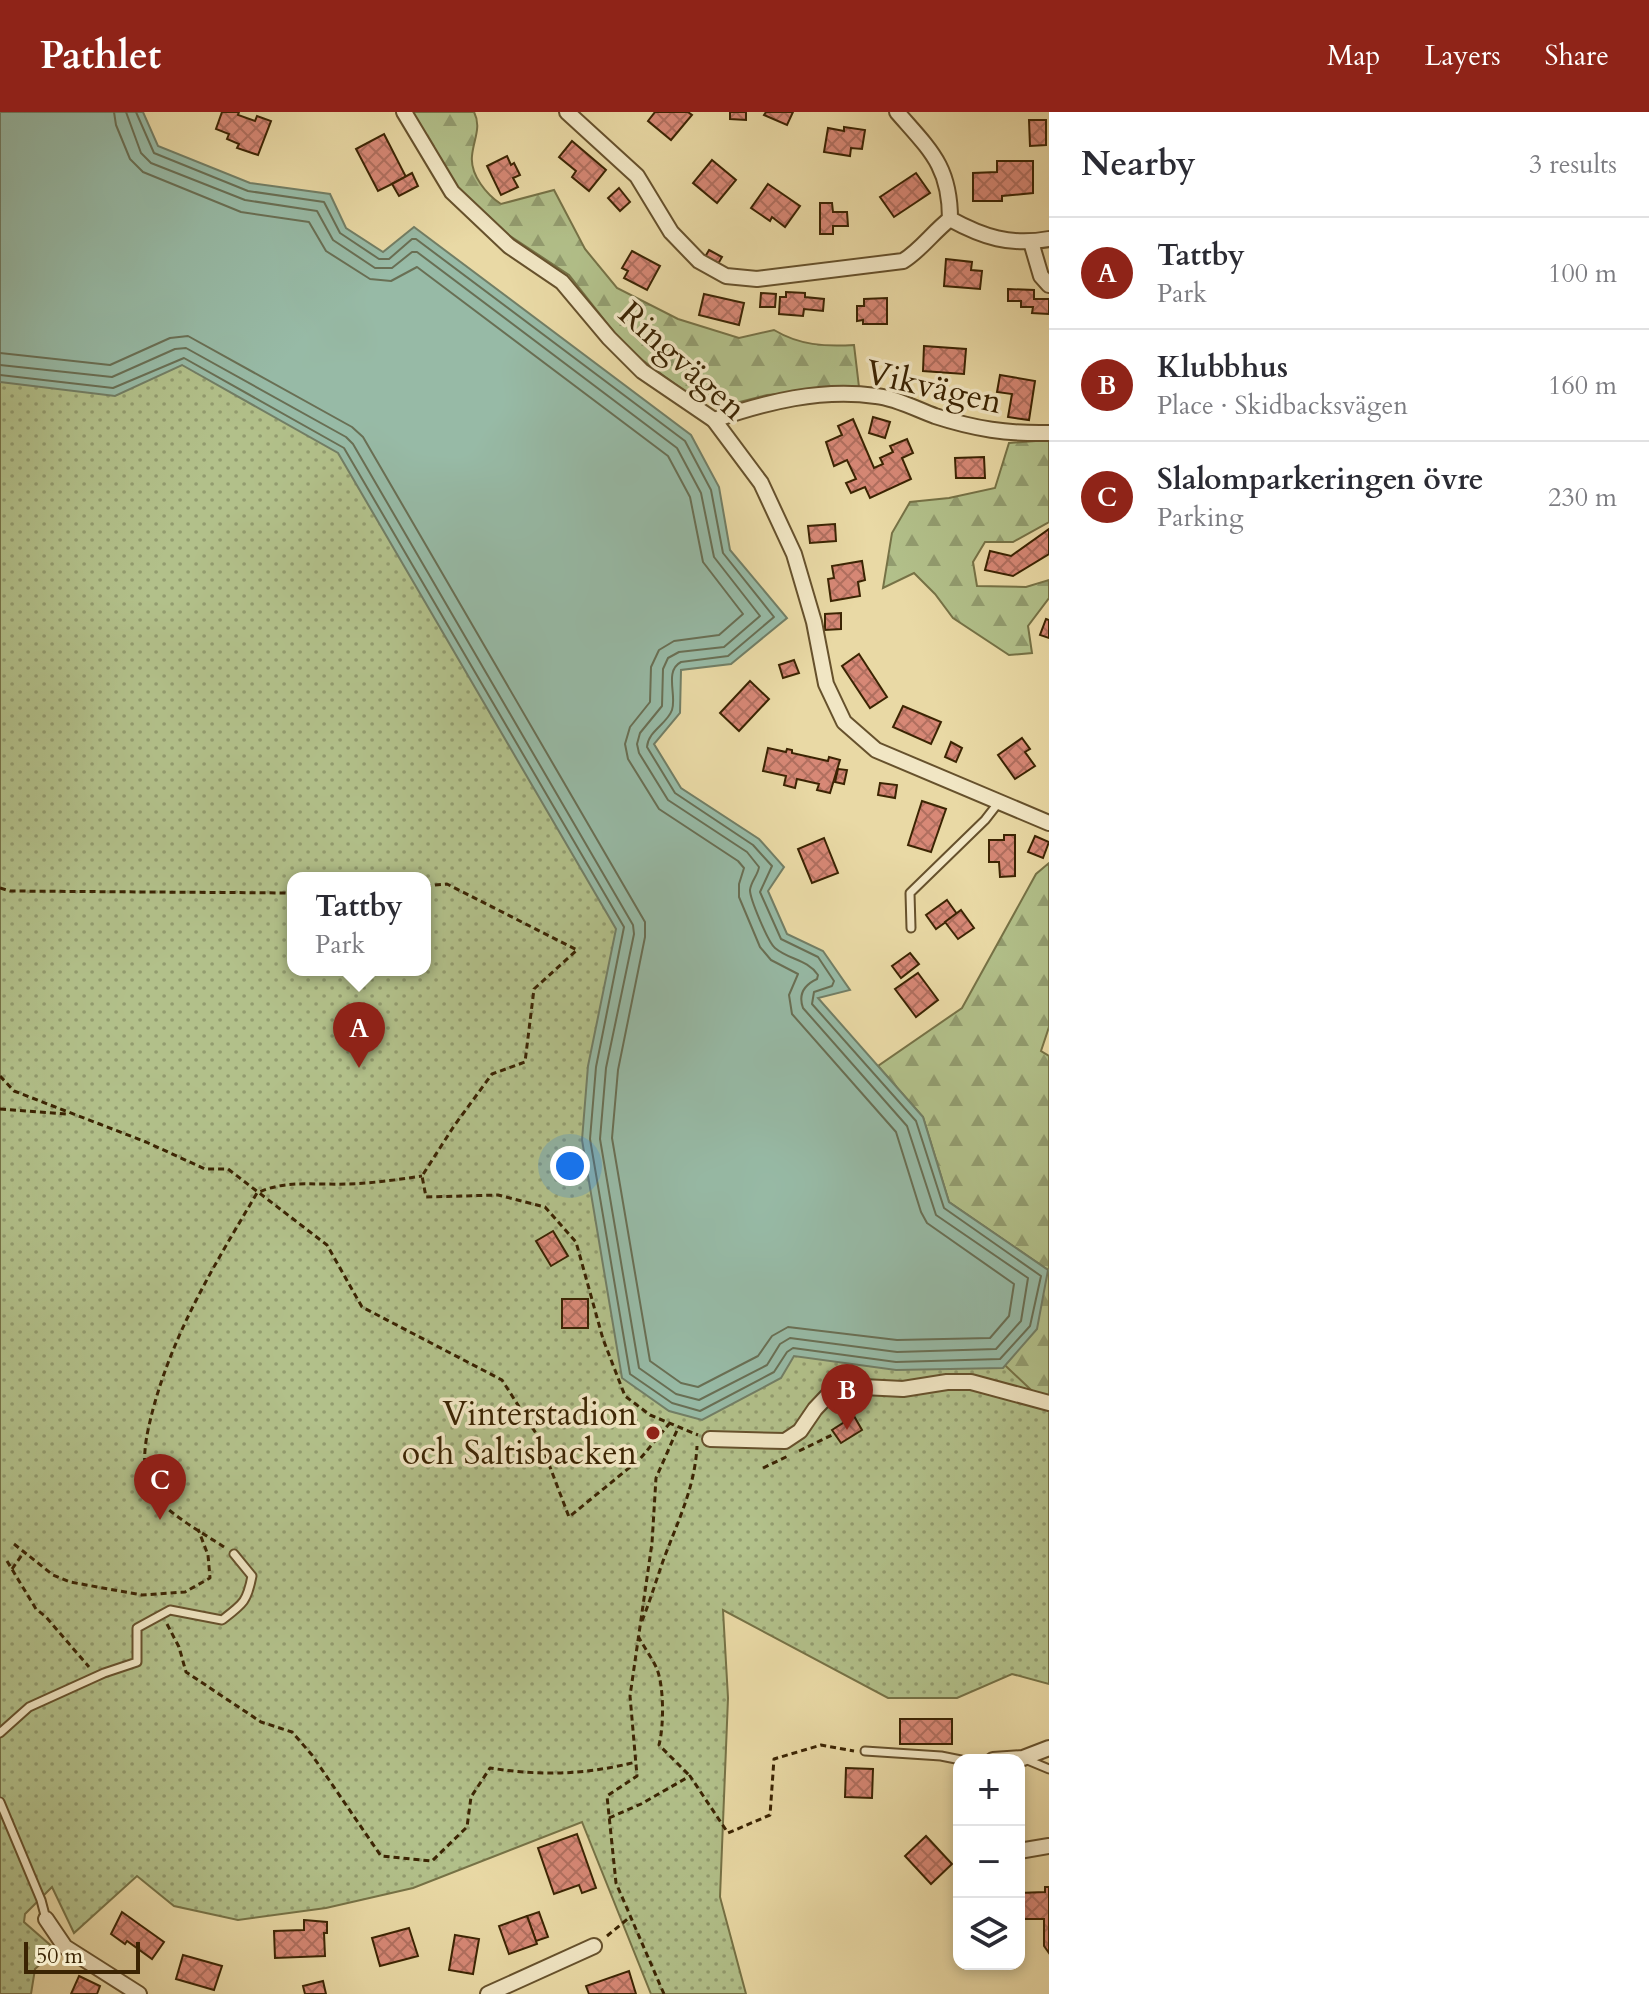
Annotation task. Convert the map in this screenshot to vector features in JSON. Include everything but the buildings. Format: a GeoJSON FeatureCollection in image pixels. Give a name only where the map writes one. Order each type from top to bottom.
{"type":"FeatureCollection","features":[{"type":"Feature","properties":{"kind":"street","name":"Ringvägen"},"geometry":{"type":"LineString","coordinates":[[404,112],[452,192],[509,246],[562,282],[609,338],[642,371],[714,420],[761,483],[780,518],[794,554],[814,622],[826,684],[844,722],[876,750],[1049,823]]}},
{"type":"Feature","properties":{"kind":"street"},"geometry":{"type":"LineString","coordinates":[[567,112],[637,176],[671,232],[699,261],[726,276],[757,279],[903,261],[950,219]]}},
{"type":"Feature","properties":{"kind":"street"},"geometry":{"type":"LineString","coordinates":[[897,112],[932,152],[946,177],[950,219]]}},
{"type":"Feature","properties":{"kind":"street"},"geometry":{"type":"LineString","coordinates":[[950,219],[982,236],[1031,242],[1049,239]]}},
{"type":"Feature","properties":{"kind":"street"},"geometry":{"type":"LineString","coordinates":[[1031,242],[1041,276],[1049,285]]}},
{"type":"Feature","properties":{"kind":"street","name":"Vikvägen"},"geometry":{"type":"LineString","coordinates":[[714,420],[777,401],[814,395],[878,396],[974,428],[1012,434],[1049,433]]}},
{"type":"Feature","properties":{"kind":"street"},"geometry":{"type":"LineString","coordinates":[[703,1436],[785,1441],[800,1431],[832,1391],[863,1387],[903,1389],[947,1382],[971,1382],[1049,1403]]}},
{"type":"Feature","properties":{"kind":"street"},"geometry":{"type":"LineString","coordinates":[[1025,1757],[1049,1748]]}},
{"type":"Feature","properties":{"kind":"street"},"geometry":{"type":"LineString","coordinates":[[1025,1850],[1049,1846]]}},
{"type":"Feature","properties":{"kind":"street"},"geometry":{"type":"LineString","coordinates":[[46,1919],[65,1947],[139,1994]]}},
{"type":"Feature","properties":{"kind":"street"},"geometry":{"type":"LineString","coordinates":[[488,1994],[594,1946]]}},
{"type":"Feature","properties":{"kind":"lane"},"geometry":{"type":"LineString","coordinates":[[911,928],[910,893],[985,820],[999,802]]}},
{"type":"Feature","properties":{"kind":"lane"},"geometry":{"type":"LineString","coordinates":[[0,1733],[29,1707],[137,1662],[137,1628],[170,1610],[222,1620],[248,1598],[252,1576],[234,1554]]}},
{"type":"Feature","properties":{"kind":"lane"},"geometry":{"type":"LineString","coordinates":[[865,1751],[953,1758]]}},
{"type":"Feature","properties":{"kind":"lane"},"geometry":{"type":"LineString","coordinates":[[1025,1759],[1049,1769]]}},
{"type":"Feature","properties":{"kind":"lane"},"geometry":{"type":"LineString","coordinates":[[0,1802],[46,1919]]}},
{"type":"Feature","properties":{"kind":"path"},"geometry":{"type":"LineString","coordinates":[[431,885],[447,884],[577,950],[534,989],[525,1062],[492,1074],[422,1176],[426,1197],[498,1195],[545,1207],[576,1242],[603,1339],[625,1396],[650,1415],[703,1436],[684,1511],[639,1629]]}},
{"type":"Feature","properties":{"kind":"path"},"geometry":{"type":"LineString","coordinates":[[0,888],[10,891],[287,893]]}},
{"type":"Feature","properties":{"kind":"path"},"geometry":{"type":"LineString","coordinates":[[0,1076],[14,1091],[146,1142],[205,1169],[228,1169],[327,1245],[362,1307],[502,1380],[539,1438],[569,1517],[640,1459],[669,1424]]}},
{"type":"Feature","properties":{"kind":"path"},"geometry":{"type":"LineString","coordinates":[[0,1109],[71,1114]]}},
{"type":"Feature","properties":{"kind":"path"},"geometry":{"type":"LineString","coordinates":[[234,1554],[167,1507],[152,1490],[143,1449],[160,1382],[182,1324],[257,1193],[272,1186],[298,1183],[384,1182],[422,1176]]}},
{"type":"Feature","properties":{"kind":"path"},"geometry":{"type":"LineString","coordinates":[[664,1994],[616,1883],[607,1796],[637,1776],[630,1696],[652,1543],[656,1478],[678,1428]]}},
{"type":"Feature","properties":{"kind":"path"},"geometry":{"type":"LineString","coordinates":[[14,1544],[53,1575],[70,1582],[142,1595],[185,1592],[210,1578],[208,1555],[198,1529]]}},
{"type":"Feature","properties":{"kind":"path"},"geometry":{"type":"LineString","coordinates":[[12,1569],[24,1552]]}},
{"type":"Feature","properties":{"kind":"path"},"geometry":{"type":"LineString","coordinates":[[7,1561],[36,1609],[95,1677]]}},
{"type":"Feature","properties":{"kind":"path"},"geometry":{"type":"LineString","coordinates":[[163,1614],[179,1647],[186,1672],[261,1722],[292,1732],[312,1755],[381,1856],[432,1861],[467,1827],[471,1797],[490,1768],[534,1774],[605,1769],[636,1762]]}},
{"type":"Feature","properties":{"kind":"path"},"geometry":{"type":"LineString","coordinates":[[638,1636],[656,1668],[661,1684],[663,1731],[659,1745],[690,1776],[728,1833],[770,1815],[774,1759],[821,1745],[848,1751]]}},
{"type":"Feature","properties":{"kind":"path"},"geometry":{"type":"LineString","coordinates":[[609,1818],[690,1776]]}},
{"type":"Feature","properties":{"kind":"path"},"geometry":{"type":"LineString","coordinates":[[594,1946],[630,1917]]}},
{"type":"Feature","properties":{"kind":"green space"},"geometry":{"type":"Polygon","coordinates":[[[412,112],[474,112],[477,129],[472,163],[485,190],[501,204],[554,190],[585,249],[617,288],[678,319],[739,338],[774,330],[812,344],[854,345],[859,387],[767,395],[724,406],[687,393],[641,359],[617,336],[569,275],[501,230],[457,189],[412,112]]]}},
{"type":"Feature","properties":{"kind":"green space"},"geometry":{"type":"Polygon","coordinates":[[[0,209],[173,255],[585,686],[908,1273],[1049,1407],[1049,1684],[1012,1674],[957,1698],[888,1698],[723,1610],[728,1698],[720,1897],[746,1994],[651,1994],[582,1822],[413,1888],[326,1908],[238,1920],[174,1906],[137,1876],[74,1933],[52,1887],[25,1914],[24,1922],[56,1950],[35,1969],[31,1994],[0,1994],[0,209]]]}},
{"type":"Feature","properties":{"kind":"green space"},"geometry":{"type":"Polygon","coordinates":[[[1049,440],[1049,522],[1013,542],[985,542],[973,562],[977,586],[1026,587],[1049,580],[1049,598],[1028,626],[1032,653],[1009,655],[953,618],[914,573],[883,588],[892,533],[910,502],[995,488],[1009,443],[1049,440]]]}},
{"type":"Feature","properties":{"kind":"green space"},"geometry":{"type":"Polygon","coordinates":[[[1049,863],[1049,1027],[1041,1051],[1049,1056],[1049,1395],[1042,1401],[1003,1368],[1048,1270],[949,1202],[923,1117],[878,1066],[962,1008],[1036,874],[1049,863]]]}},
{"type":"Feature","properties":{"kind":"water"},"geometry":{"type":"Polygon","coordinates":[[[0,112],[143,112],[158,146],[250,183],[330,194],[346,228],[383,252],[414,227],[691,435],[719,487],[730,550],[787,618],[731,664],[681,670],[680,713],[654,744],[681,788],[759,839],[784,867],[768,891],[787,934],[823,951],[850,990],[818,998],[923,1117],[949,1202],[1048,1270],[1037,1329],[1003,1368],[896,1370],[794,1356],[781,1378],[702,1420],[669,1411],[622,1378],[582,1140],[588,1066],[616,929],[338,453],[182,365],[115,396],[0,382],[0,112]]]}},
{"type":"Feature","properties":{"kind":"place","name":"Tattby"},"geometry":{"type":"Point","coordinates":[359,1068]}},
{"type":"Feature","properties":{"kind":"place","name":"Klubbhus"},"geometry":{"type":"Point","coordinates":[847,1430]}},
{"type":"Feature","properties":{"kind":"place","name":"Vinterstadion och Saltisbacken"},"geometry":{"type":"Point","coordinates":[653,1433]}},
{"type":"Feature","properties":{"kind":"place","name":"Slalomparkeringen övre"},"geometry":{"type":"Point","coordinates":[160,1520]}}]}
